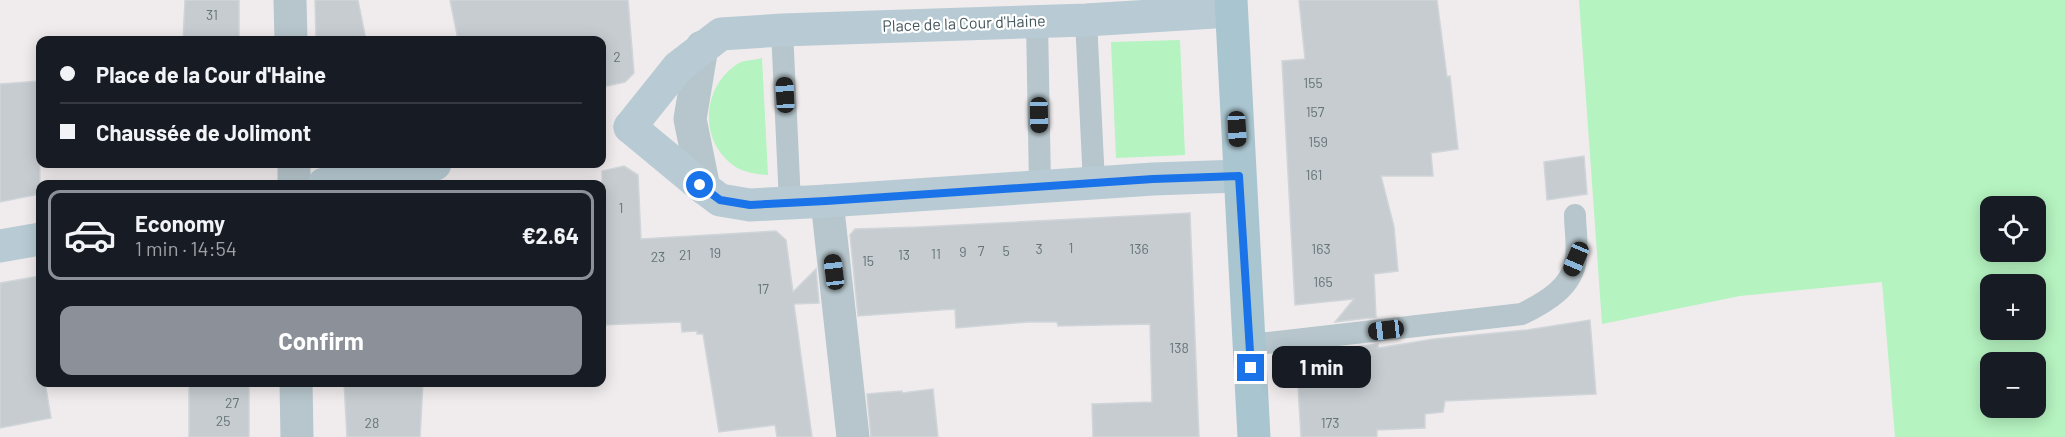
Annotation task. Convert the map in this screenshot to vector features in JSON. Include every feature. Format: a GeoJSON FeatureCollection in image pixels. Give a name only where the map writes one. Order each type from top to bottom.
{"type":"FeatureCollection","features":[{"type":"Feature","properties":{"kind":"main road"},"geometry":{"type":"LineString","coordinates":[[1231,6],[1254,437]]}},
{"type":"Feature","properties":{"kind":"street"},"geometry":{"type":"LineString","coordinates":[[290,0],[291,36]]}},
{"type":"Feature","properties":{"kind":"street","name":"Place de la Cour d'Haine"},"geometry":{"type":"LineString","coordinates":[[1231,6],[1086,20],[721,34],[678,67],[616,130],[720,200],[750,205],[1239,176]]}},
{"type":"Feature","properties":{"kind":"street"},"geometry":{"type":"LineString","coordinates":[[702,47],[690,119],[704,188]]}},
{"type":"Feature","properties":{"kind":"street"},"geometry":{"type":"LineString","coordinates":[[346,180],[413,168]]}},
{"type":"Feature","properties":{"kind":"street"},"geometry":{"type":"LineString","coordinates":[[826,201],[853,437]]}},
{"type":"Feature","properties":{"kind":"street"},"geometry":{"type":"LineString","coordinates":[[0,246],[36,240]]}},
{"type":"Feature","properties":{"kind":"street"},"geometry":{"type":"LineString","coordinates":[[297,387],[297,437]]}},
{"type":"Feature","properties":{"kind":"lane"},"geometry":{"type":"LineString","coordinates":[[1086,20],[1094,183]]}},
{"type":"Feature","properties":{"kind":"lane"},"geometry":{"type":"LineString","coordinates":[[1037,21],[1040,186]]}},
{"type":"Feature","properties":{"kind":"lane"},"geometry":{"type":"LineString","coordinates":[[782,30],[790,203]]}},
{"type":"Feature","properties":{"kind":"lane"},"geometry":{"type":"LineString","coordinates":[[1250,345],[1522,314],[1550,300],[1567,283],[1576,259],[1575,215]]}},
{"type":"Feature","properties":{"kind":"green space"},"geometry":{"type":"Polygon","coordinates":[[[1579,0],[2065,0],[2065,437],[1895,437],[1882,282],[1740,296],[1602,324],[1579,0]]]}},
{"type":"Feature","properties":{"kind":"green space"},"geometry":{"type":"Polygon","coordinates":[[[1180,40],[1185,155],[1116,158],[1111,42],[1180,40]]]}},
{"type":"Feature","properties":{"kind":"green space"},"geometry":{"type":"Polygon","coordinates":[[[762,58],[768,175],[747,172],[729,162],[719,151],[709,124],[712,96],[727,72],[741,62],[762,58]]]}},
{"type":"Feature","properties":{"kind":"building"},"geometry":{"type":"Polygon","coordinates":[[[185,0],[239,0],[239,36],[183,36],[185,0]]]}},
{"type":"Feature","properties":{"kind":"building"},"geometry":{"type":"Polygon","coordinates":[[[315,0],[358,0],[365,36],[316,36],[315,0]]]}},
{"type":"Feature","properties":{"kind":"building"},"geometry":{"type":"Polygon","coordinates":[[[450,0],[628,0],[634,73],[625,82],[606,86],[606,36],[457,36],[450,0]]]}},
{"type":"Feature","properties":{"kind":"building"},"geometry":{"type":"Polygon","coordinates":[[[1299,0],[1437,0],[1447,77],[1450,76],[1458,149],[1431,153],[1433,176],[1381,176],[1394,227],[1398,271],[1374,274],[1376,317],[1335,322],[1354,299],[1295,305],[1282,61],[1305,59],[1299,0]]]}},
{"type":"Feature","properties":{"kind":"building"},"geometry":{"type":"Polygon","coordinates":[[[36,81],[36,168],[40,168],[40,180],[36,180],[36,195],[0,202],[0,84],[36,81]]]}},
{"type":"Feature","properties":{"kind":"building"},"geometry":{"type":"Polygon","coordinates":[[[1584,156],[1587,194],[1547,200],[1544,162],[1584,156]]]}},
{"type":"Feature","properties":{"kind":"building"},"geometry":{"type":"Polygon","coordinates":[[[624,166],[638,175],[641,239],[776,231],[786,240],[793,292],[816,269],[819,303],[794,304],[812,437],[777,437],[775,425],[719,432],[703,334],[697,334],[697,331],[682,332],[681,322],[606,325],[606,180],[602,180],[602,171],[624,166]]]}},
{"type":"Feature","properties":{"kind":"building"},"geometry":{"type":"Polygon","coordinates":[[[1190,213],[1199,437],[1093,437],[1092,404],[1152,402],[1150,324],[1058,326],[1057,322],[1028,322],[956,328],[955,309],[858,316],[850,235],[855,229],[1190,213]]]}},
{"type":"Feature","properties":{"kind":"building"},"geometry":{"type":"Polygon","coordinates":[[[36,277],[36,387],[46,387],[51,418],[0,428],[0,283],[36,277]]]}},
{"type":"Feature","properties":{"kind":"building"},"geometry":{"type":"Polygon","coordinates":[[[1590,320],[1596,394],[1445,401],[1443,412],[1425,414],[1425,428],[1377,430],[1377,437],[1301,437],[1297,369],[1311,352],[1378,344],[1378,348],[1590,320]]]}},
{"type":"Feature","properties":{"kind":"building"},"geometry":{"type":"Polygon","coordinates":[[[189,387],[249,387],[249,437],[189,437],[189,387]]]}},
{"type":"Feature","properties":{"kind":"building"},"geometry":{"type":"Polygon","coordinates":[[[344,387],[423,387],[420,437],[347,437],[344,387]]]}},
{"type":"Feature","properties":{"kind":"building"},"geometry":{"type":"Polygon","coordinates":[[[933,389],[938,437],[871,437],[867,394],[933,389]]]}},
{"type":"Feature","properties":{"kind":"route"},"geometry":{"type":"LineString","coordinates":[[700,185],[720,200],[750,205],[1016,187],[1239,176],[1251,368]]}}]}
